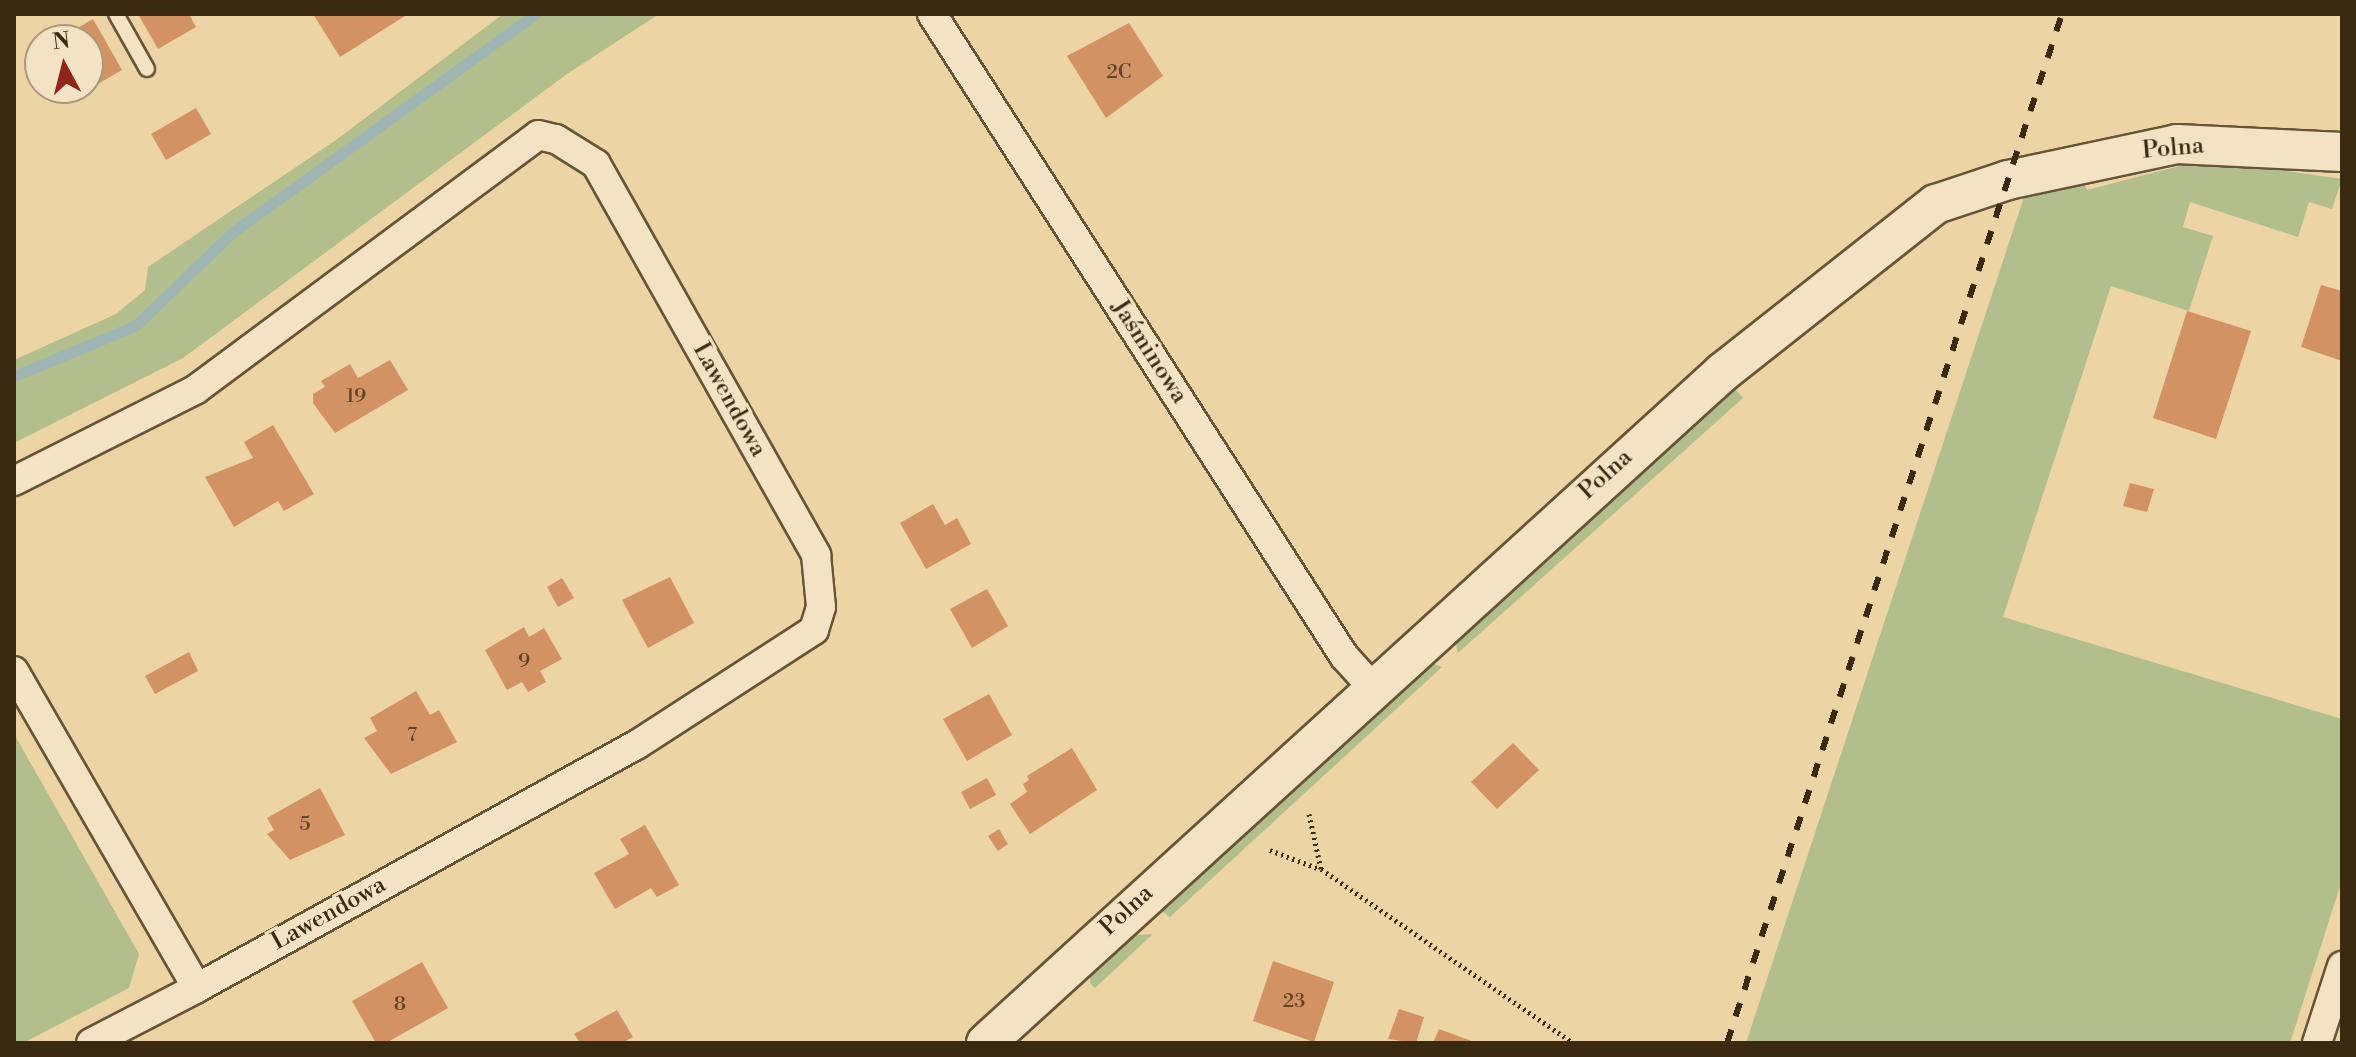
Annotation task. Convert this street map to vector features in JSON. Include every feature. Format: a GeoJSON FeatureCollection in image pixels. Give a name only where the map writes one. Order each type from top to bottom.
{"type":"FeatureCollection","features":[{"type":"Feature","properties":{"kind":"street","name":"Jaśminowa"},"geometry":{"type":"LineString","coordinates":[[932,14],[1344,656],[1372,687]]}},
{"type":"Feature","properties":{"kind":"street","name":"Lawendowa"},"geometry":{"type":"LineString","coordinates":[[14,481],[195,390],[538,135],[556,139],[596,164],[816,555],[821,607],[814,630],[636,745],[197,988],[91,1043]]}},
{"type":"Feature","properties":{"kind":"street","name":"Polna"},"geometry":{"type":"LineString","coordinates":[[986,1043],[1372,687],[1723,372],[1936,204],[2008,180],[2177,144],[2342,152]]}},
{"type":"Feature","properties":{"kind":"street"},"geometry":{"type":"LineString","coordinates":[[14,671],[197,988]]}},
{"type":"Feature","properties":{"kind":"street"},"geometry":{"type":"LineString","coordinates":[[2326,1040],[2342,966]]}},
{"type":"Feature","properties":{"kind":"lane"},"geometry":{"type":"LineString","coordinates":[[116,14],[147,69]]}},
{"type":"Feature","properties":{"kind":"path"},"geometry":{"type":"LineString","coordinates":[[1309,814],[1321,869]]}},
{"type":"Feature","properties":{"kind":"path"},"geometry":{"type":"LineString","coordinates":[[1270,850],[1321,869],[1573,1043]]}},
{"type":"Feature","properties":{"kind":"green space"},"geometry":{"type":"Polygon","coordinates":[[[503,14],[659,14],[567,74],[183,358],[14,443],[14,360],[116,314],[145,290],[148,267],[336,140],[503,14]]]}},
{"type":"Feature","properties":{"kind":"green space"},"geometry":{"type":"Polygon","coordinates":[[[2183,165],[2265,168],[2342,179],[2332,209],[2309,202],[2298,237],[2190,202],[2183,227],[2213,236],[2189,311],[2111,286],[2003,617],[2342,719],[2342,880],[2290,1043],[1746,1043],[2025,194],[2084,184],[2087,190],[2183,165]]]}},
{"type":"Feature","properties":{"kind":"green space"},"geometry":{"type":"Polygon","coordinates":[[[1732,385],[1743,398],[1458,653],[1454,634],[1732,385]]]}},
{"type":"Feature","properties":{"kind":"green space"},"geometry":{"type":"Polygon","coordinates":[[[1424,660],[1442,667],[1170,917],[1156,907],[1424,660]]]}},
{"type":"Feature","properties":{"kind":"green space"},"geometry":{"type":"Polygon","coordinates":[[[14,734],[139,954],[129,988],[23,1043],[14,1043],[14,734]]]}},
{"type":"Feature","properties":{"kind":"green space"},"geometry":{"type":"Polygon","coordinates":[[[1153,934],[1095,988],[1090,983],[1090,968],[1125,936],[1153,934]]]}},
{"type":"Feature","properties":{"kind":"building"},"geometry":{"type":"Polygon","coordinates":[[[138,14],[189,14],[196,27],[158,49],[138,14]]]}},
{"type":"Feature","properties":{"kind":"building"},"geometry":{"type":"Polygon","coordinates":[[[313,14],[408,14],[340,57],[313,14]]]}},
{"type":"Feature","properties":{"kind":"building"},"geometry":{"type":"Polygon","coordinates":[[[1129,23],[1163,76],[1106,118],[1067,56],[1129,23]]]}},
{"type":"Feature","properties":{"kind":"building"},"geometry":{"type":"Polygon","coordinates":[[[104,38],[122,70],[104,80],[104,38]]]}},
{"type":"Feature","properties":{"kind":"building"},"geometry":{"type":"Polygon","coordinates":[[[196,108],[211,134],[166,160],[151,134],[196,108]]]}},
{"type":"Feature","properties":{"kind":"building"},"geometry":{"type":"Polygon","coordinates":[[[2321,285],[2342,291],[2342,361],[2301,347],[2321,285]]]}},
{"type":"Feature","properties":{"kind":"building"},"geometry":{"type":"Polygon","coordinates":[[[2187,311],[2251,331],[2216,439],[2153,418],[2187,311]]]}},
{"type":"Feature","properties":{"kind":"building"},"geometry":{"type":"Polygon","coordinates":[[[390,360],[408,390],[335,433],[313,403],[313,394],[325,387],[321,381],[350,364],[358,378],[390,360]]]}},
{"type":"Feature","properties":{"kind":"building"},"geometry":{"type":"Polygon","coordinates":[[[273,425],[314,494],[284,511],[278,501],[234,527],[205,477],[253,458],[244,442],[273,425]]]}},
{"type":"Feature","properties":{"kind":"building"},"geometry":{"type":"Polygon","coordinates":[[[2130,483],[2154,489],[2147,512],[2123,506],[2130,483]]]}},
{"type":"Feature","properties":{"kind":"building"},"geometry":{"type":"Polygon","coordinates":[[[933,504],[945,525],[957,518],[971,544],[926,569],[900,523],[933,504]]]}},
{"type":"Feature","properties":{"kind":"building"},"geometry":{"type":"Polygon","coordinates":[[[670,577],[694,623],[648,648],[622,600],[670,577]]]}},
{"type":"Feature","properties":{"kind":"building"},"geometry":{"type":"Polygon","coordinates":[[[562,578],[574,598],[558,607],[547,587],[562,578]]]}},
{"type":"Feature","properties":{"kind":"building"},"geometry":{"type":"Polygon","coordinates":[[[987,589],[1008,626],[972,648],[950,609],[987,589]]]}},
{"type":"Feature","properties":{"kind":"building"},"geometry":{"type":"Polygon","coordinates":[[[524,627],[529,637],[544,628],[562,659],[540,671],[546,682],[528,692],[522,682],[507,690],[485,650],[524,627]]]}},
{"type":"Feature","properties":{"kind":"building"},"geometry":{"type":"Polygon","coordinates":[[[189,652],[198,671],[155,694],[145,676],[189,652]]]}},
{"type":"Feature","properties":{"kind":"building"},"geometry":{"type":"Polygon","coordinates":[[[416,691],[430,715],[439,710],[457,742],[391,774],[364,738],[377,731],[370,718],[416,691]]]}},
{"type":"Feature","properties":{"kind":"building"},"geometry":{"type":"Polygon","coordinates":[[[989,694],[1012,735],[967,761],[943,719],[989,694]]]}},
{"type":"Feature","properties":{"kind":"building"},"geometry":{"type":"Polygon","coordinates":[[[1513,743],[1539,770],[1497,809],[1471,782],[1513,743]]]}},
{"type":"Feature","properties":{"kind":"building"},"geometry":{"type":"Polygon","coordinates":[[[1072,748],[1097,790],[1030,834],[1010,804],[1027,792],[1023,784],[1029,780],[1027,776],[1072,748]]]}},
{"type":"Feature","properties":{"kind":"building"},"geometry":{"type":"Polygon","coordinates":[[[987,778],[996,795],[970,809],[961,792],[987,778]]]}},
{"type":"Feature","properties":{"kind":"building"},"geometry":{"type":"Polygon","coordinates":[[[320,788],[345,835],[290,860],[267,834],[274,830],[267,818],[320,788]]]}},
{"type":"Feature","properties":{"kind":"building"},"geometry":{"type":"Polygon","coordinates":[[[645,825],[679,885],[657,897],[651,888],[615,909],[594,873],[629,854],[620,839],[645,825]]]}},
{"type":"Feature","properties":{"kind":"building"},"geometry":{"type":"Polygon","coordinates":[[[999,829],[1008,844],[998,851],[988,836],[999,829]]]}},
{"type":"Feature","properties":{"kind":"building"},"geometry":{"type":"Polygon","coordinates":[[[1273,961],[1334,982],[1314,1042],[1253,1021],[1273,961]]]}},
{"type":"Feature","properties":{"kind":"building"},"geometry":{"type":"Polygon","coordinates":[[[422,962],[448,1008],[386,1043],[376,1043],[352,1001],[422,962]]]}},
{"type":"Feature","properties":{"kind":"building"},"geometry":{"type":"Polygon","coordinates":[[[1399,1009],[1424,1017],[1416,1043],[1388,1039],[1399,1009]]]}},
{"type":"Feature","properties":{"kind":"building"},"geometry":{"type":"Polygon","coordinates":[[[617,1010],[633,1037],[622,1043],[580,1043],[574,1034],[617,1010]]]}},
{"type":"Feature","properties":{"kind":"building"},"geometry":{"type":"Polygon","coordinates":[[[1439,1029],[1477,1043],[1433,1043],[1439,1029]]]}},
{"type":"Feature","properties":{"kind":"waterway"},"geometry":{"type":"LineString","coordinates":[[14,376],[135,326],[233,232],[535,14]]}},
{"type":"Feature","properties":{"kind":"railway"},"geometry":{"type":"LineString","coordinates":[[1727,1043],[2062,14]]}}]}
